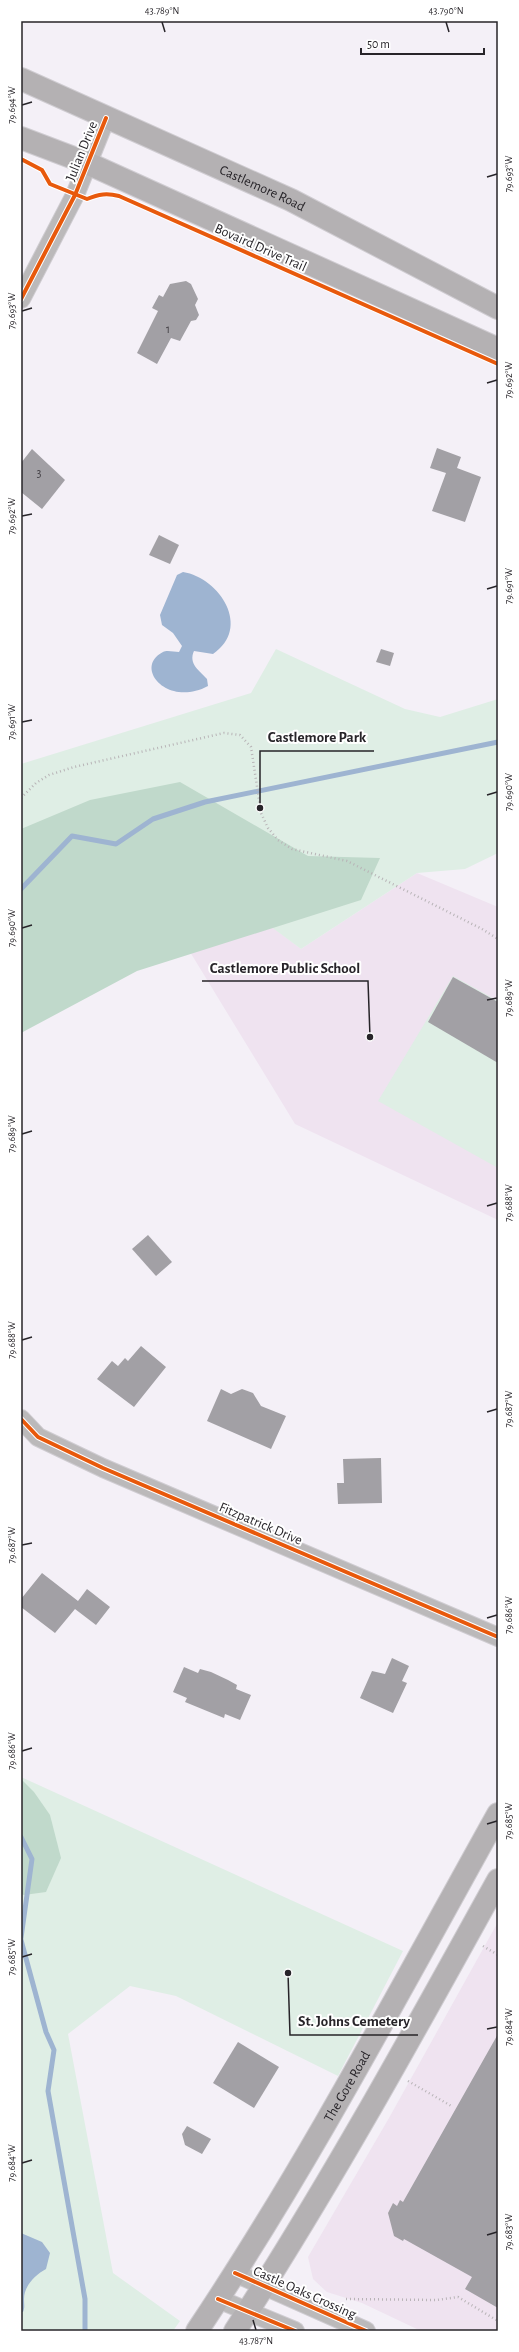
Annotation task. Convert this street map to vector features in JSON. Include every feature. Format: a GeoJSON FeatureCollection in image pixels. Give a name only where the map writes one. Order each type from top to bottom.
{"type":"FeatureCollection","features":[{"type":"Feature","properties":{"kind":"main road","name":"Castlemore Road"},"geometry":{"type":"LineString","coordinates":[[21,79],[291,200],[498,308]]}},
{"type":"Feature","properties":{"kind":"main road"},"geometry":{"type":"LineString","coordinates":[[21,138],[87,163],[498,349]]}},
{"type":"Feature","properties":{"kind":"main road","name":"The Gore Road"},"geometry":{"type":"LineString","coordinates":[[197,2331],[264,2228],[324,2126],[498,1814]]}},
{"type":"Feature","properties":{"kind":"main road"},"geometry":{"type":"LineString","coordinates":[[236,2331],[292,2245],[375,2102],[498,1880]]}},
{"type":"Feature","properties":{"kind":"street","name":"Julian Drive"},"geometry":{"type":"LineString","coordinates":[[21,298],[75,194],[106,118]]}},
{"type":"Feature","properties":{"kind":"street","name":"Fitzpatrick Drive"},"geometry":{"type":"LineString","coordinates":[[21,1419],[38,1437],[102,1468],[498,1638]]}},
{"type":"Feature","properties":{"kind":"street","name":"Castle Oaks Crossing"},"geometry":{"type":"LineString","coordinates":[[235,2273],[366,2331]]}},
{"type":"Feature","properties":{"kind":"street"},"geometry":{"type":"LineString","coordinates":[[218,2299],[295,2331]]}},
{"type":"Feature","properties":{"kind":"path"},"geometry":{"type":"LineString","coordinates":[[21,798],[36,783],[49,775],[74,767],[224,733],[240,735],[251,747],[261,813],[268,828],[278,840],[292,849],[347,861],[498,939]]}},
{"type":"Feature","properties":{"kind":"path"},"geometry":{"type":"LineString","coordinates":[[483,1946],[498,1955]]}},
{"type":"Feature","properties":{"kind":"path"},"geometry":{"type":"LineString","coordinates":[[407,2081],[453,2107]]}},
{"type":"Feature","properties":{"kind":"path"},"geometry":{"type":"LineString","coordinates":[[346,2298],[437,2300],[458,2297],[498,2321]]}},
{"type":"Feature","properties":{"kind":"shaded area"},"geometry":{"type":"Polygon","coordinates":[[[276,649],[405,709],[440,717],[498,699],[498,853],[465,869],[417,873],[301,949],[262,920],[187,947],[21,1023],[21,764],[251,693],[276,649]]]}},
{"type":"Feature","properties":{"kind":"shaded area"},"geometry":{"type":"Polygon","coordinates":[[[417,873],[498,907],[498,1220],[295,1124],[187,947],[263,920],[301,949],[417,873]]]}},
{"type":"Feature","properties":{"kind":"shaded area"},"geometry":{"type":"Polygon","coordinates":[[[453,976],[498,1001],[498,1168],[378,1101],[453,976]]]}},
{"type":"Feature","properties":{"kind":"shaded area"},"geometry":{"type":"Polygon","coordinates":[[[21,1777],[403,1951],[338,2076],[176,1996],[130,1986],[68,2034],[113,2273],[180,2321],[173,2331],[21,2331],[21,1777]]]}},
{"type":"Feature","properties":{"kind":"shaded area"},"geometry":{"type":"Polygon","coordinates":[[[498,1922],[498,2331],[421,2331],[362,2303],[327,2292],[313,2279],[308,2257],[389,2118],[498,1922]]]}},
{"type":"Feature","properties":{"kind":"green space"},"geometry":{"type":"Polygon","coordinates":[[[180,782],[308,856],[380,858],[361,900],[137,971],[21,1033],[21,829],[90,800],[180,782]]]}},
{"type":"Feature","properties":{"kind":"green space"},"geometry":{"type":"Polygon","coordinates":[[[21,1779],[34,1792],[50,1815],[61,1858],[46,1892],[24,1895],[21,1894],[21,1779]]]}},
{"type":"Feature","properties":{"kind":"water"},"geometry":{"type":"Polygon","coordinates":[[[183,572],[197,576],[209,584],[219,594],[226,606],[230,618],[230,631],[224,643],[213,654],[194,651],[194,663],[198,670],[207,679],[208,686],[193,691],[179,692],[168,689],[159,683],[153,675],[152,667],[155,659],[163,652],[179,652],[182,646],[173,633],[162,625],[160,615],[177,575],[183,572]]]}},
{"type":"Feature","properties":{"kind":"water"},"geometry":{"type":"Polygon","coordinates":[[[21,2233],[42,2242],[50,2253],[46,2269],[38,2274],[28,2285],[24,2294],[23,2312],[21,2312],[21,2233]]]}},
{"type":"Feature","properties":{"kind":"building"},"geometry":{"type":"Polygon","coordinates":[[[186,281],[191,284],[198,299],[195,305],[199,315],[196,320],[191,321],[180,341],[171,338],[157,364],[137,353],[158,311],[152,308],[159,295],[163,297],[170,284],[186,281]]]}},
{"type":"Feature","properties":{"kind":"building"},"geometry":{"type":"Polygon","coordinates":[[[437,448],[461,457],[457,468],[481,477],[465,522],[432,511],[446,473],[430,468],[437,448]]]}},
{"type":"Feature","properties":{"kind":"building"},"geometry":{"type":"Polygon","coordinates":[[[32,449],[65,480],[42,509],[21,492],[21,463],[32,449]]]}},
{"type":"Feature","properties":{"kind":"building"},"geometry":{"type":"Polygon","coordinates":[[[159,535],[179,545],[170,564],[149,555],[159,535]]]}},
{"type":"Feature","properties":{"kind":"building"},"geometry":{"type":"Polygon","coordinates":[[[381,649],[394,653],[390,666],[376,662],[381,649]]]}},
{"type":"Feature","properties":{"kind":"building"},"geometry":{"type":"Polygon","coordinates":[[[453,977],[498,1002],[498,1063],[428,1022],[453,977]]]}},
{"type":"Feature","properties":{"kind":"building"},"geometry":{"type":"Polygon","coordinates":[[[148,1235],[172,1262],[156,1276],[132,1249],[148,1235]]]}},
{"type":"Feature","properties":{"kind":"building"},"geometry":{"type":"Polygon","coordinates":[[[141,1346],[166,1367],[134,1407],[97,1379],[112,1361],[118,1366],[125,1358],[128,1361],[141,1346]]]}},
{"type":"Feature","properties":{"kind":"building"},"geometry":{"type":"Polygon","coordinates":[[[221,1389],[231,1394],[242,1389],[253,1393],[261,1406],[286,1416],[271,1449],[207,1421],[221,1389]]]}},
{"type":"Feature","properties":{"kind":"building"},"geometry":{"type":"Polygon","coordinates":[[[381,1458],[382,1503],[338,1504],[337,1483],[344,1483],[343,1459],[381,1458]]]}},
{"type":"Feature","properties":{"kind":"building"},"geometry":{"type":"Polygon","coordinates":[[[42,1573],[78,1601],[87,1589],[110,1607],[96,1625],[75,1609],[55,1633],[21,1607],[21,1599],[42,1573]]]}},
{"type":"Feature","properties":{"kind":"building"},"geometry":{"type":"Polygon","coordinates":[[[392,1658],[409,1666],[402,1681],[407,1683],[393,1713],[360,1698],[372,1671],[385,1674],[392,1658]]]}},
{"type":"Feature","properties":{"kind":"building"},"geometry":{"type":"Polygon","coordinates":[[[184,1667],[198,1673],[200,1669],[211,1672],[237,1685],[236,1689],[251,1695],[240,1720],[225,1714],[224,1718],[185,1702],[187,1698],[173,1692],[184,1667]]]}},
{"type":"Feature","properties":{"kind":"building"},"geometry":{"type":"Polygon","coordinates":[[[498,2034],[498,2308],[465,2289],[472,2277],[404,2239],[403,2241],[394,2236],[388,2213],[393,2203],[397,2206],[400,2200],[403,2202],[498,2034]]]}},
{"type":"Feature","properties":{"kind":"building"},"geometry":{"type":"Polygon","coordinates":[[[238,2042],[279,2067],[254,2108],[213,2083],[238,2042]]]}},
{"type":"Feature","properties":{"kind":"building"},"geometry":{"type":"Polygon","coordinates":[[[187,2126],[211,2139],[202,2154],[185,2145],[182,2134],[187,2126]]]}},
{"type":"Feature","properties":{"kind":"waterway"},"geometry":{"type":"LineString","coordinates":[[21,889],[72,836],[116,844],[153,819],[205,802],[498,742]]}},
{"type":"Feature","properties":{"kind":"waterway"},"geometry":{"type":"LineString","coordinates":[[21,1837],[32,1859],[21,1938]]}},
{"type":"Feature","properties":{"kind":"waterway"},"geometry":{"type":"LineString","coordinates":[[21,1940],[46,2032],[54,2050],[48,2091],[85,2299],[85,2331]]}},
{"type":"Feature","properties":{"kind":"cycle path"},"geometry":{"type":"LineString","coordinates":[[21,299],[75,195],[106,118]]}},
{"type":"Feature","properties":{"kind":"cycle path","name":"Bovaird Drive Trail"},"geometry":{"type":"LineString","coordinates":[[21,159],[42,170],[50,184],[87,199],[103,194],[119,196],[498,364]]}},
{"type":"Feature","properties":{"kind":"cycle path"},"geometry":{"type":"LineString","coordinates":[[21,1419],[38,1437],[103,1468],[498,1637]]}},
{"type":"Feature","properties":{"kind":"cycle path"},"geometry":{"type":"LineString","coordinates":[[235,2273],[366,2331]]}},
{"type":"Feature","properties":{"kind":"cycle path"},"geometry":{"type":"LineString","coordinates":[[218,2299],[295,2331]]}},
{"type":"Feature","properties":{"kind":"place","name":"Castlemore Park"},"geometry":{"type":"Point","coordinates":[260,808]}},
{"type":"Feature","properties":{"kind":"place","name":"Castlemore Public School"},"geometry":{"type":"Point","coordinates":[370,1037]}},
{"type":"Feature","properties":{"kind":"place","name":"St. Johns Cemetery"},"geometry":{"type":"Point","coordinates":[288,1973]}}]}
